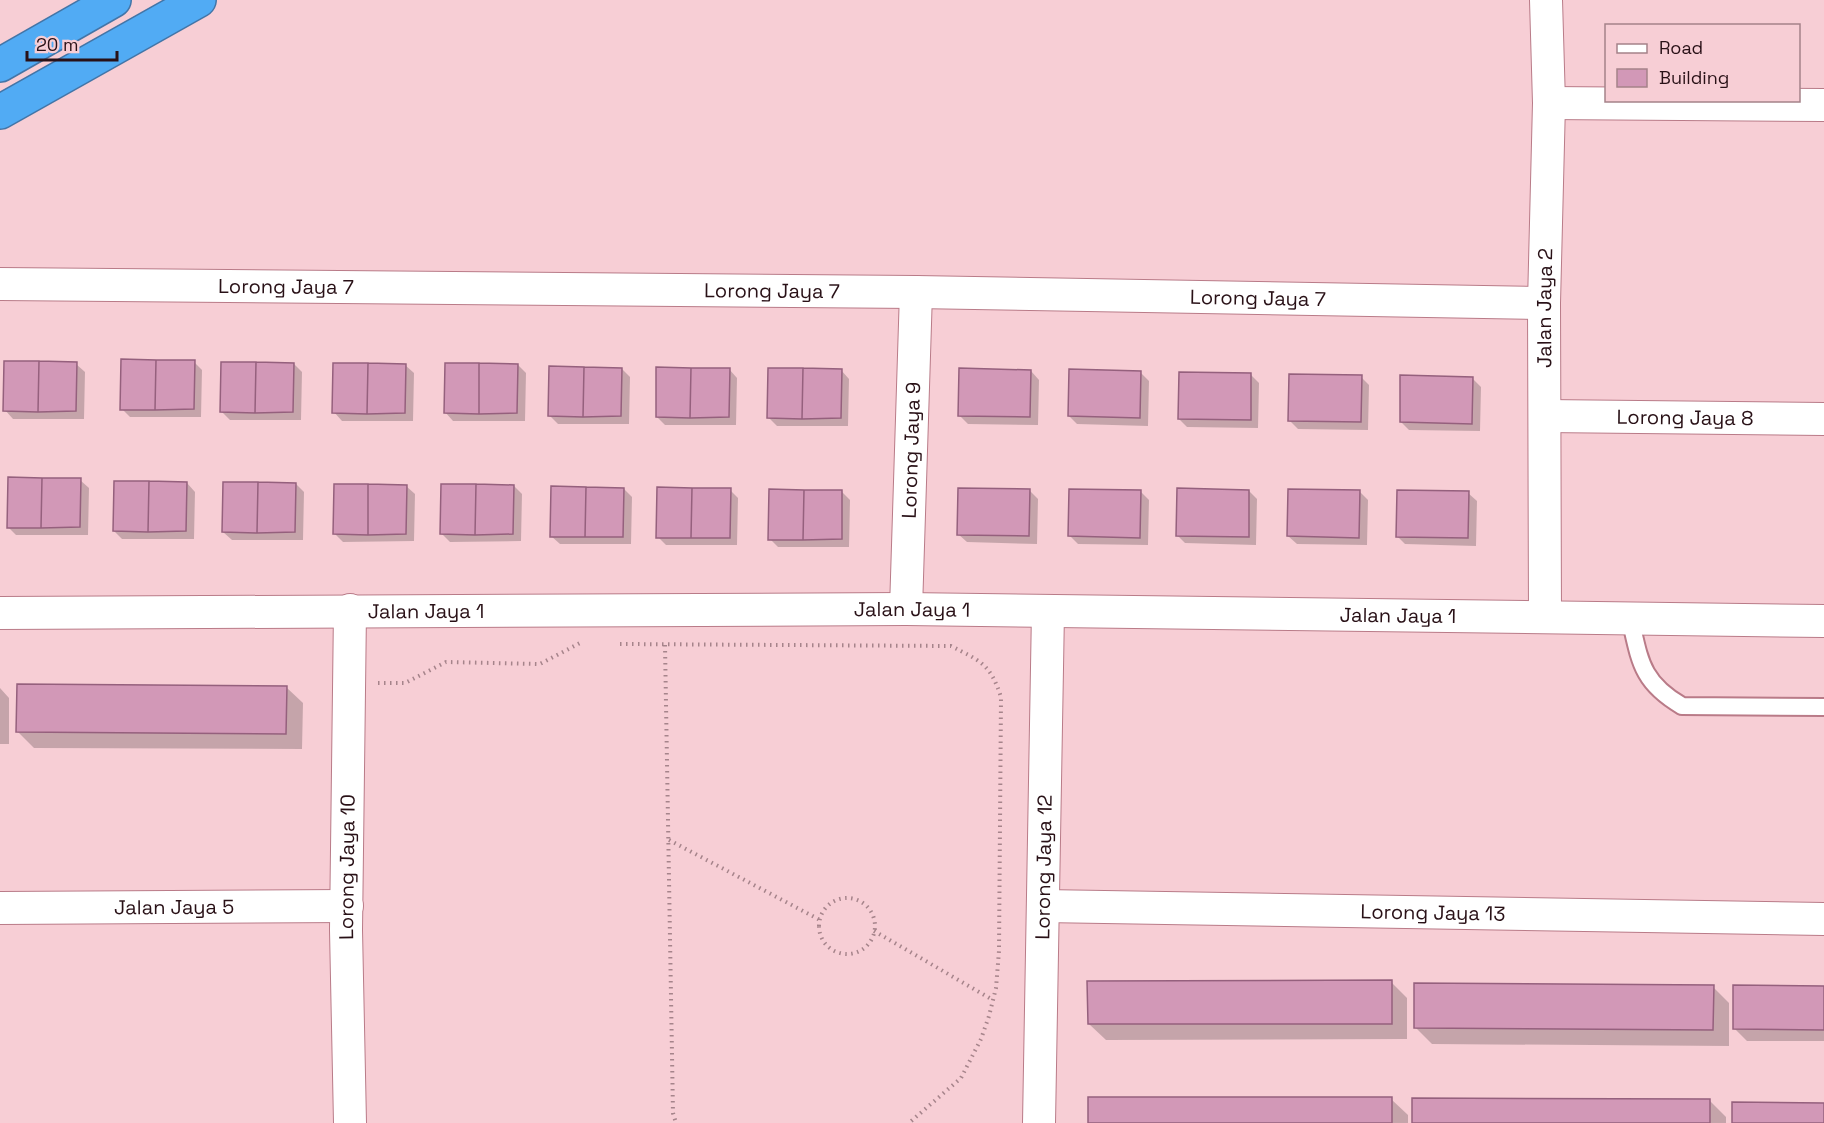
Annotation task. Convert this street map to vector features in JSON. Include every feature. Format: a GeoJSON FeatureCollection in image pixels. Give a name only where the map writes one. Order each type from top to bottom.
{"type":"FeatureCollection","features":[{"type":"Feature","properties":{"kind":"highway"},"geometry":{"type":"LineString","coordinates":[[0,65],[114,0]]}},
{"type":"Feature","properties":{"kind":"highway"},"geometry":{"type":"LineString","coordinates":[[0,112],[199,0]]}},
{"type":"Feature","properties":{"kind":"street","name":"Jalan Jaya 2"},"geometry":{"type":"LineString","coordinates":[[1545,616],[1544,303],[1549,103],[1546,0]]}},
{"type":"Feature","properties":{"kind":"street"},"geometry":{"type":"LineString","coordinates":[[1549,103],[1824,105]]}},
{"type":"Feature","properties":{"kind":"street","name":"Lorong Jaya 7"},"geometry":{"type":"LineString","coordinates":[[0,284],[916,292],[1544,303]]}},
{"type":"Feature","properties":{"kind":"street","name":"Lorong Jaya 9"},"geometry":{"type":"LineString","coordinates":[[906,609],[916,292]]}},
{"type":"Feature","properties":{"kind":"street","name":"Lorong Jaya 8"},"geometry":{"type":"LineString","coordinates":[[1545,416],[1824,419]]}},
{"type":"Feature","properties":{"kind":"street","name":"Jalan Jaya 1"},"geometry":{"type":"LineString","coordinates":[[0,613],[906,609],[1824,621]]}},
{"type":"Feature","properties":{"kind":"street","name":"Lorong Jaya 10"},"geometry":{"type":"LineString","coordinates":[[350,1123],[346,906],[351,610]]}},
{"type":"Feature","properties":{"kind":"street","name":"Lorong Jaya 12"},"geometry":{"type":"LineString","coordinates":[[1039,1123],[1048,611]]}},
{"type":"Feature","properties":{"kind":"street","name":"Jalan Jaya 5"},"geometry":{"type":"LineString","coordinates":[[0,908],[346,906]]}},
{"type":"Feature","properties":{"kind":"street","name":"Lorong Jaya 13"},"geometry":{"type":"LineString","coordinates":[[1043,906],[1824,919]]}},
{"type":"Feature","properties":{"kind":"lane"},"geometry":{"type":"LineString","coordinates":[[1630,618],[1641,664],[1652,684],[1670,700],[1682,706],[1824,707]]}},
{"type":"Feature","properties":{"kind":"path"},"geometry":{"type":"LineString","coordinates":[[376,683],[405,683],[446,662],[540,664],[579,643],[590,643]]}},
{"type":"Feature","properties":{"kind":"path"},"geometry":{"type":"LineString","coordinates":[[611,644],[951,646],[982,662],[995,678],[1000,697],[999,951],[993,1000],[981,1039],[961,1078],[909,1123]]}},
{"type":"Feature","properties":{"kind":"path"},"geometry":{"type":"LineString","coordinates":[[665,645],[673,1113],[676,1123]]}},
{"type":"Feature","properties":{"kind":"path"},"geometry":{"type":"LineString","coordinates":[[669,840],[820,920]]}},
{"type":"Feature","properties":{"kind":"path"},"geometry":{"type":"LineString","coordinates":[[850,898],[866,906],[872,913],[874,931],[870,940],[857,952],[847,954],[838,952],[823,942],[820,920],[826,908],[833,902],[850,898]]}},
{"type":"Feature","properties":{"kind":"path"},"geometry":{"type":"LineString","coordinates":[[874,931],[993,1000]]}},
{"type":"Feature","properties":{"kind":"building"},"geometry":{"type":"Polygon","coordinates":[[[121,359],[156,360],[155,410],[120,410],[121,359]]]}},
{"type":"Feature","properties":{"kind":"building"},"geometry":{"type":"Polygon","coordinates":[[[156,360],[195,360],[194,409],[155,410],[156,360]]]}},
{"type":"Feature","properties":{"kind":"building"},"geometry":{"type":"Polygon","coordinates":[[[4,361],[39,361],[38,412],[3,411],[4,361]]]}},
{"type":"Feature","properties":{"kind":"building"},"geometry":{"type":"Polygon","coordinates":[[[39,361],[77,362],[76,411],[38,412],[39,361]]]}},
{"type":"Feature","properties":{"kind":"building"},"geometry":{"type":"Polygon","coordinates":[[[221,362],[256,362],[255,413],[220,412],[221,362]]]}},
{"type":"Feature","properties":{"kind":"building"},"geometry":{"type":"Polygon","coordinates":[[[256,362],[294,363],[293,412],[255,413],[256,362]]]}},
{"type":"Feature","properties":{"kind":"building"},"geometry":{"type":"Polygon","coordinates":[[[333,363],[368,363],[367,414],[332,413],[333,363]]]}},
{"type":"Feature","properties":{"kind":"building"},"geometry":{"type":"Polygon","coordinates":[[[368,363],[406,364],[405,413],[367,414],[368,363]]]}},
{"type":"Feature","properties":{"kind":"building"},"geometry":{"type":"Polygon","coordinates":[[[445,363],[479,363],[479,414],[444,413],[445,363]]]}},
{"type":"Feature","properties":{"kind":"building"},"geometry":{"type":"Polygon","coordinates":[[[479,363],[518,364],[517,413],[479,414],[479,363]]]}},
{"type":"Feature","properties":{"kind":"building"},"geometry":{"type":"Polygon","coordinates":[[[549,366],[584,367],[583,417],[548,416],[549,366]]]}},
{"type":"Feature","properties":{"kind":"building"},"geometry":{"type":"Polygon","coordinates":[[[584,367],[622,368],[621,416],[583,417],[584,367]]]}},
{"type":"Feature","properties":{"kind":"building"},"geometry":{"type":"Polygon","coordinates":[[[656,367],[691,368],[690,418],[656,417],[656,367]]]}},
{"type":"Feature","properties":{"kind":"building"},"geometry":{"type":"Polygon","coordinates":[[[691,368],[730,368],[729,417],[690,418],[691,368]]]}},
{"type":"Feature","properties":{"kind":"building"},"geometry":{"type":"Polygon","coordinates":[[[768,368],[803,368],[802,419],[767,418],[768,368]]]}},
{"type":"Feature","properties":{"kind":"building"},"geometry":{"type":"Polygon","coordinates":[[[803,368],[842,369],[841,418],[802,419],[803,368]]]}},
{"type":"Feature","properties":{"kind":"building"},"geometry":{"type":"Polygon","coordinates":[[[959,368],[1031,370],[1030,417],[958,416],[959,368]]]}},
{"type":"Feature","properties":{"kind":"building"},"geometry":{"type":"Polygon","coordinates":[[[1069,369],[1141,371],[1140,418],[1068,416],[1069,369]]]}},
{"type":"Feature","properties":{"kind":"building"},"geometry":{"type":"Polygon","coordinates":[[[1179,372],[1251,373],[1251,420],[1178,419],[1179,372]]]}},
{"type":"Feature","properties":{"kind":"building"},"geometry":{"type":"Polygon","coordinates":[[[1289,374],[1362,375],[1361,422],[1288,421],[1289,374]]]}},
{"type":"Feature","properties":{"kind":"building"},"geometry":{"type":"Polygon","coordinates":[[[1400,375],[1473,377],[1472,424],[1400,422],[1400,375]]]}},
{"type":"Feature","properties":{"kind":"building"},"geometry":{"type":"Polygon","coordinates":[[[8,477],[42,478],[41,528],[7,528],[8,477]]]}},
{"type":"Feature","properties":{"kind":"building"},"geometry":{"type":"Polygon","coordinates":[[[42,478],[81,478],[80,527],[41,528],[42,478]]]}},
{"type":"Feature","properties":{"kind":"building"},"geometry":{"type":"Polygon","coordinates":[[[114,481],[149,481],[148,532],[113,531],[114,481]]]}},
{"type":"Feature","properties":{"kind":"building"},"geometry":{"type":"Polygon","coordinates":[[[149,481],[187,482],[186,531],[148,532],[149,481]]]}},
{"type":"Feature","properties":{"kind":"building"},"geometry":{"type":"Polygon","coordinates":[[[223,482],[258,482],[257,533],[222,532],[223,482]]]}},
{"type":"Feature","properties":{"kind":"building"},"geometry":{"type":"Polygon","coordinates":[[[258,482],[296,483],[295,532],[257,533],[258,482]]]}},
{"type":"Feature","properties":{"kind":"building"},"geometry":{"type":"Polygon","coordinates":[[[334,484],[368,484],[368,535],[333,534],[334,484]]]}},
{"type":"Feature","properties":{"kind":"building"},"geometry":{"type":"Polygon","coordinates":[[[368,484],[407,485],[406,534],[368,535],[368,484]]]}},
{"type":"Feature","properties":{"kind":"building"},"geometry":{"type":"Polygon","coordinates":[[[441,484],[476,484],[475,535],[440,534],[441,484]]]}},
{"type":"Feature","properties":{"kind":"building"},"geometry":{"type":"Polygon","coordinates":[[[476,484],[514,485],[513,534],[475,535],[476,484]]]}},
{"type":"Feature","properties":{"kind":"building"},"geometry":{"type":"Polygon","coordinates":[[[551,486],[586,487],[585,537],[550,537],[551,486]]]}},
{"type":"Feature","properties":{"kind":"building"},"geometry":{"type":"Polygon","coordinates":[[[586,487],[624,488],[623,537],[585,537],[586,487]]]}},
{"type":"Feature","properties":{"kind":"building"},"geometry":{"type":"Polygon","coordinates":[[[657,487],[692,488],[691,538],[656,538],[657,487]]]}},
{"type":"Feature","properties":{"kind":"building"},"geometry":{"type":"Polygon","coordinates":[[[692,488],[731,488],[730,538],[691,538],[692,488]]]}},
{"type":"Feature","properties":{"kind":"building"},"geometry":{"type":"Polygon","coordinates":[[[958,488],[1030,489],[1029,536],[957,535],[958,488]]]}},
{"type":"Feature","properties":{"kind":"building"},"geometry":{"type":"Polygon","coordinates":[[[1177,488],[1249,490],[1249,537],[1176,536],[1177,488]]]}},
{"type":"Feature","properties":{"kind":"building"},"geometry":{"type":"Polygon","coordinates":[[[769,489],[804,490],[803,540],[768,540],[769,489]]]}},
{"type":"Feature","properties":{"kind":"building"},"geometry":{"type":"Polygon","coordinates":[[[1069,489],[1141,490],[1140,538],[1068,536],[1069,489]]]}},
{"type":"Feature","properties":{"kind":"building"},"geometry":{"type":"Polygon","coordinates":[[[1288,489],[1360,490],[1359,538],[1287,536],[1288,489]]]}},
{"type":"Feature","properties":{"kind":"building"},"geometry":{"type":"Polygon","coordinates":[[[804,490],[842,490],[842,539],[803,540],[804,490]]]}},
{"type":"Feature","properties":{"kind":"building"},"geometry":{"type":"Polygon","coordinates":[[[1397,490],[1469,491],[1468,538],[1396,537],[1397,490]]]}},
{"type":"Feature","properties":{"kind":"building"},"geometry":{"type":"Polygon","coordinates":[[[17,684],[287,686],[286,734],[16,732],[17,684]]]}},
{"type":"Feature","properties":{"kind":"building"},"geometry":{"type":"Polygon","coordinates":[[[1392,980],[1392,1024],[1088,1024],[1087,981],[1392,980]]]}},
{"type":"Feature","properties":{"kind":"building"},"geometry":{"type":"Polygon","coordinates":[[[1414,983],[1714,985],[1713,1030],[1414,1028],[1414,983]]]}},
{"type":"Feature","properties":{"kind":"building"},"geometry":{"type":"Polygon","coordinates":[[[1733,985],[1824,986],[1824,1030],[1733,1029],[1733,985]]]}},
{"type":"Feature","properties":{"kind":"building"},"geometry":{"type":"Polygon","coordinates":[[[1088,1097],[1392,1097],[1392,1123],[1088,1123],[1088,1097]]]}},
{"type":"Feature","properties":{"kind":"building"},"geometry":{"type":"Polygon","coordinates":[[[1412,1098],[1710,1099],[1710,1123],[1412,1123],[1412,1098]]]}},
{"type":"Feature","properties":{"kind":"building"},"geometry":{"type":"Polygon","coordinates":[[[1732,1102],[1824,1103],[1824,1123],[1732,1123],[1732,1102]]]}}]}
